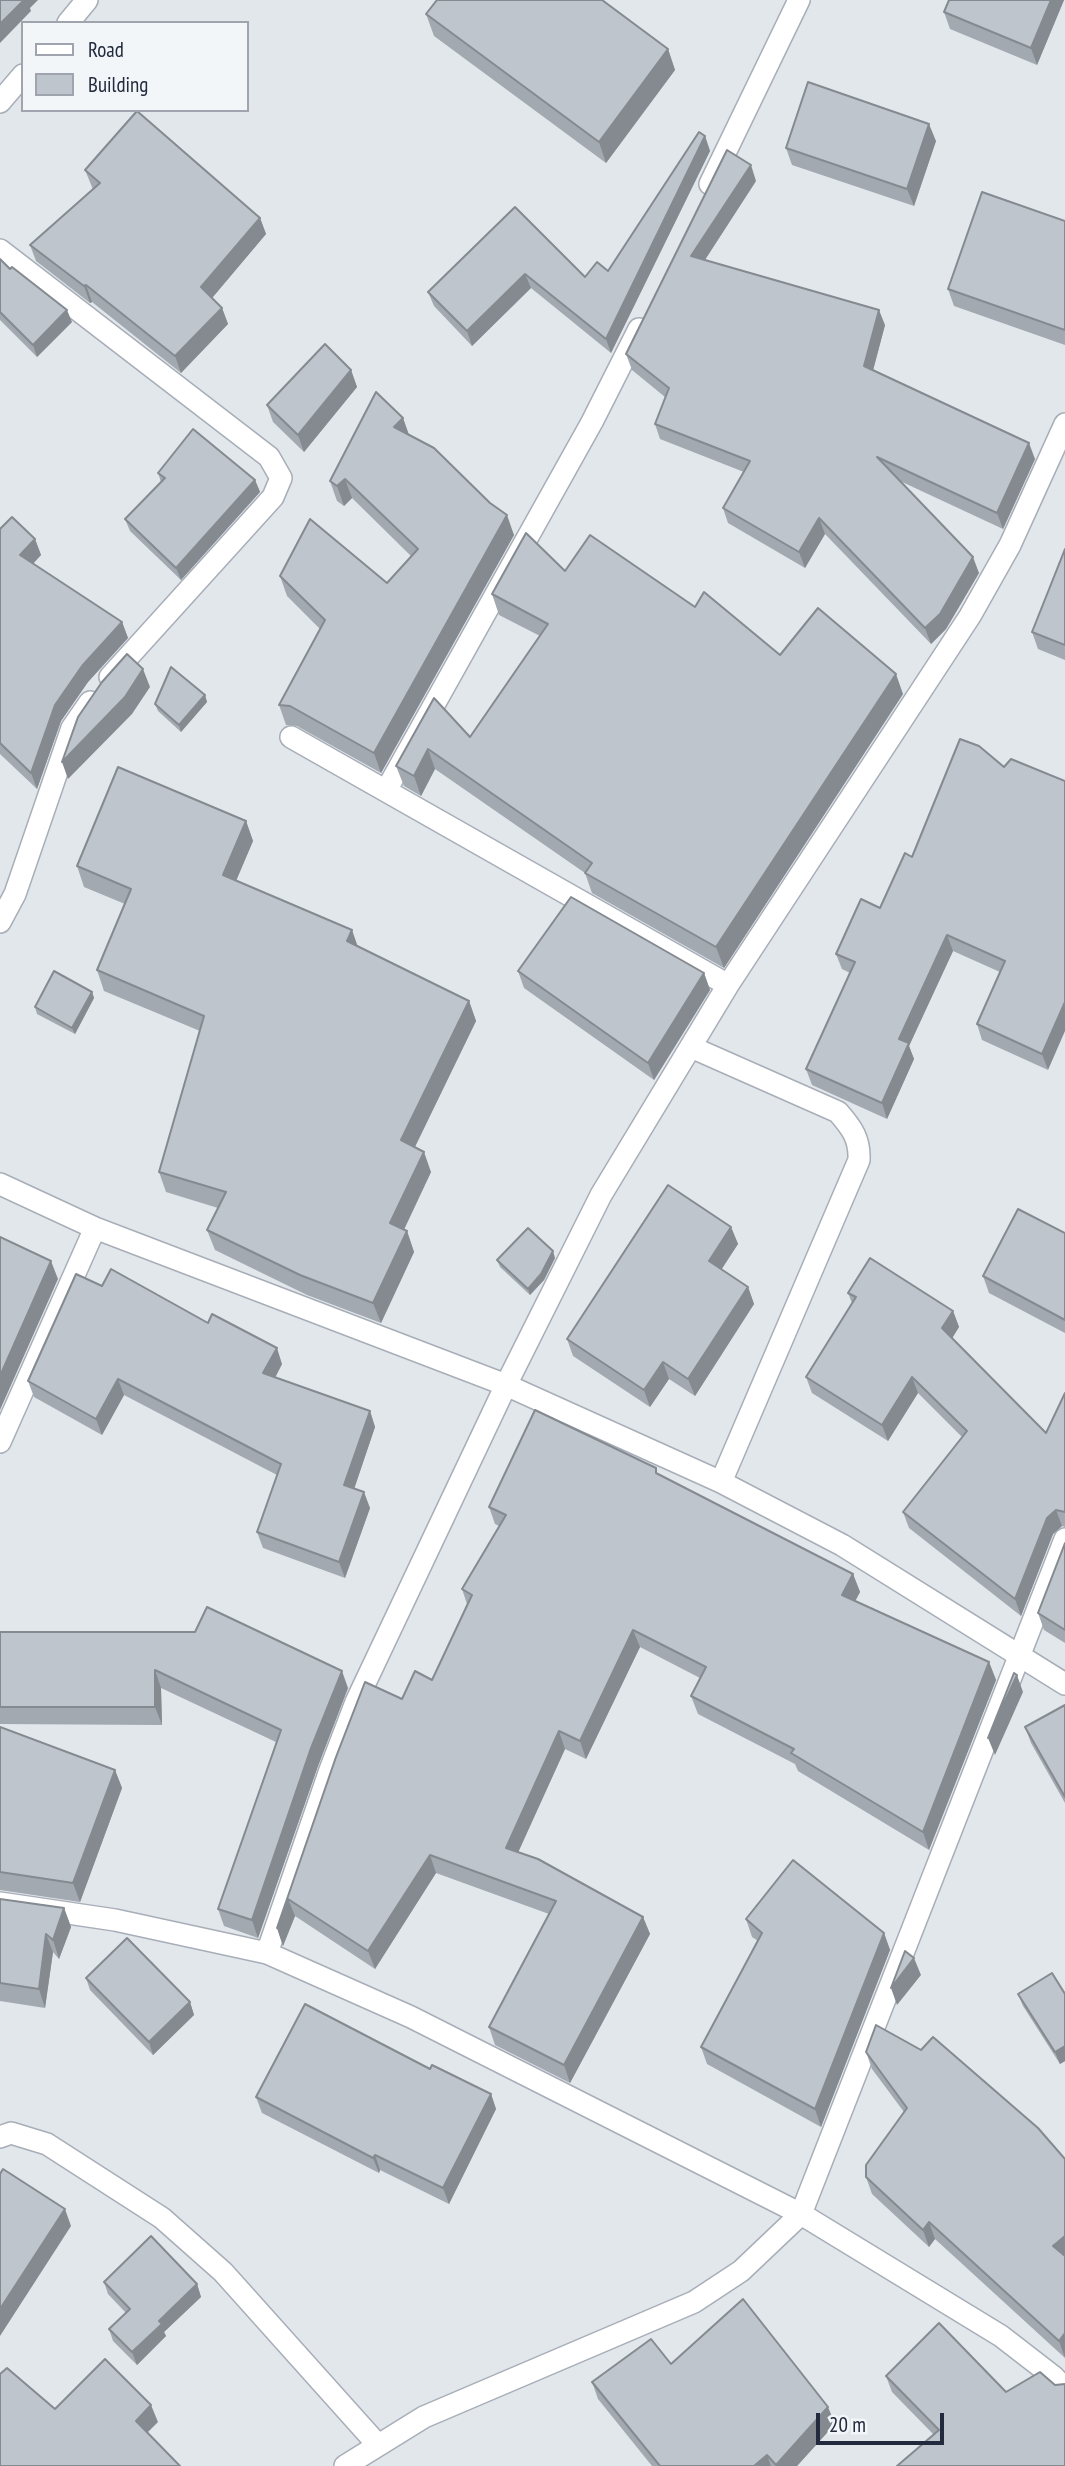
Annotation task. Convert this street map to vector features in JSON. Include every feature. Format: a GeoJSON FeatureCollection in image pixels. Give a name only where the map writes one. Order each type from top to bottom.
{"type":"FeatureCollection","features":[{"type":"Feature","properties":{"kind":"street"},"geometry":{"type":"LineString","coordinates":[[70,21],[87,0]]}},
{"type":"Feature","properties":{"kind":"street"},"geometry":{"type":"LineString","coordinates":[[699,206],[799,0]]}},
{"type":"Feature","properties":{"kind":"street"},"geometry":{"type":"LineString","coordinates":[[0,102],[21,77]]}},
{"type":"Feature","properties":{"kind":"street"},"geometry":{"type":"LineString","coordinates":[[0,250],[270,457],[281,478],[273,497],[97,691],[72,728],[15,894],[0,922]]}},
{"type":"Feature","properties":{"kind":"street"},"geometry":{"type":"LineString","coordinates":[[387,789],[592,422],[646,316]]}},
{"type":"Feature","properties":{"kind":"street"},"geometry":{"type":"LineString","coordinates":[[267,1953],[356,1702],[506,1385],[601,1195],[728,985],[970,615],[1010,545],[1065,424]]}},
{"type":"Feature","properties":{"kind":"street"},"geometry":{"type":"LineString","coordinates":[[291,737],[387,789],[728,985]]}},
{"type":"Feature","properties":{"kind":"street"},"geometry":{"type":"LineString","coordinates":[[691,1047],[838,1112],[853,1129],[860,1144],[859,1160],[721,1482]]}},
{"type":"Feature","properties":{"kind":"street"},"geometry":{"type":"LineString","coordinates":[[0,1184],[95,1228],[506,1385],[721,1482],[842,1545],[1065,1684]]}},
{"type":"Feature","properties":{"kind":"street"},"geometry":{"type":"LineString","coordinates":[[0,1442],[95,1228]]}},
{"type":"Feature","properties":{"kind":"street"},"geometry":{"type":"LineString","coordinates":[[345,2466],[425,2417],[694,2302],[741,2271],[801,2214],[1065,1539]]}},
{"type":"Feature","properties":{"kind":"street"},"geometry":{"type":"LineString","coordinates":[[0,1903],[115,1920],[267,1953],[411,2017],[801,2214],[1001,2336],[1065,2389]]}},
{"type":"Feature","properties":{"kind":"street"},"geometry":{"type":"LineString","coordinates":[[0,2137],[11,2133],[47,2144],[162,2218],[223,2272],[378,2445]]}},
{"type":"Feature","properties":{"kind":"building"},"geometry":{"type":"Polygon","coordinates":[[[0,0],[24,0],[0,24],[0,0]]]}},
{"type":"Feature","properties":{"kind":"building"},"geometry":{"type":"Polygon","coordinates":[[[437,0],[602,0],[668,49],[599,142],[426,14],[437,0]]]}},
{"type":"Feature","properties":{"kind":"building"},"geometry":{"type":"Polygon","coordinates":[[[949,0],[1051,0],[1031,48],[944,12],[949,0]]]}},
{"type":"Feature","properties":{"kind":"building"},"geometry":{"type":"Polygon","coordinates":[[[808,82],[929,124],[907,189],[786,148],[808,82]]]}},
{"type":"Feature","properties":{"kind":"building"},"geometry":{"type":"Polygon","coordinates":[[[138,112],[260,218],[201,287],[222,308],[175,356],[86,285],[30,245],[100,183],[85,170],[138,112]]]}},
{"type":"Feature","properties":{"kind":"building"},"geometry":{"type":"Polygon","coordinates":[[[699,132],[705,136],[606,339],[525,274],[467,331],[428,292],[515,207],[585,277],[597,262],[608,271],[699,132]]]}},
{"type":"Feature","properties":{"kind":"building"},"geometry":{"type":"Polygon","coordinates":[[[727,150],[751,165],[691,256],[879,310],[864,366],[1029,443],[997,513],[877,457],[973,557],[940,614],[925,628],[819,518],[799,552],[723,508],[750,461],[655,424],[669,388],[626,354],[727,150]]]}},
{"type":"Feature","properties":{"kind":"building"},"geometry":{"type":"Polygon","coordinates":[[[982,192],[1065,221],[1065,330],[948,289],[982,192]]]}},
{"type":"Feature","properties":{"kind":"building"},"geometry":{"type":"Polygon","coordinates":[[[0,259],[67,310],[33,345],[0,312],[0,259]]]}},
{"type":"Feature","properties":{"kind":"building"},"geometry":{"type":"Polygon","coordinates":[[[325,344],[351,370],[298,435],[267,405],[325,344]]]}},
{"type":"Feature","properties":{"kind":"building"},"geometry":{"type":"Polygon","coordinates":[[[376,392],[403,418],[394,427],[434,448],[490,503],[507,515],[374,753],[290,706],[279,705],[325,620],[280,576],[310,519],[387,583],[418,549],[345,479],[337,486],[330,481],[376,392]]]}},
{"type":"Feature","properties":{"kind":"building"},"geometry":{"type":"Polygon","coordinates":[[[193,429],[255,480],[176,568],[125,519],[165,478],[158,473],[193,429]]]}},
{"type":"Feature","properties":{"kind":"building"},"geometry":{"type":"Polygon","coordinates":[[[12,517],[35,539],[20,555],[122,622],[82,666],[55,705],[31,773],[0,743],[0,529],[12,517]]]}},
{"type":"Feature","properties":{"kind":"building"},"geometry":{"type":"Polygon","coordinates":[[[526,533],[565,571],[590,535],[695,607],[704,592],[780,655],[818,608],[896,674],[716,947],[585,873],[592,863],[428,749],[414,776],[396,766],[434,698],[470,737],[548,624],[492,594],[526,533]]]}},
{"type":"Feature","properties":{"kind":"building"},"geometry":{"type":"Polygon","coordinates":[[[1065,549],[1065,645],[1032,632],[1065,549]]]}},
{"type":"Feature","properties":{"kind":"building"},"geometry":{"type":"Polygon","coordinates":[[[127,654],[143,669],[125,697],[62,762],[78,717],[102,682],[127,654]]]}},
{"type":"Feature","properties":{"kind":"building"},"geometry":{"type":"Polygon","coordinates":[[[171,667],[205,695],[179,725],[155,704],[171,667]]]}},
{"type":"Feature","properties":{"kind":"building"},"geometry":{"type":"Polygon","coordinates":[[[960,739],[979,746],[1004,767],[1011,759],[1065,781],[1065,1002],[1042,1054],[977,1024],[1005,961],[947,935],[899,1039],[909,1043],[882,1103],[806,1069],[855,962],[836,954],[861,899],[880,908],[905,853],[912,857],[960,739]]]}},
{"type":"Feature","properties":{"kind":"building"},"geometry":{"type":"Polygon","coordinates":[[[118,767],[246,821],[223,875],[352,930],[347,941],[469,1001],[401,1140],[424,1152],[390,1223],[407,1231],[373,1303],[300,1275],[207,1230],[226,1192],[159,1172],[204,1016],[97,970],[131,889],[77,866],[118,767]]]}},
{"type":"Feature","properties":{"kind":"building"},"geometry":{"type":"Polygon","coordinates":[[[571,897],[704,973],[648,1063],[518,971],[571,897]]]}},
{"type":"Feature","properties":{"kind":"building"},"geometry":{"type":"Polygon","coordinates":[[[54,971],[92,992],[72,1028],[35,1007],[54,971]]]}},
{"type":"Feature","properties":{"kind":"building"},"geometry":{"type":"Polygon","coordinates":[[[668,1185],[731,1227],[709,1261],[748,1287],[688,1379],[663,1362],[644,1390],[567,1339],[668,1185]]]}},
{"type":"Feature","properties":{"kind":"building"},"geometry":{"type":"Polygon","coordinates":[[[1018,1209],[1065,1233],[1065,1320],[983,1276],[1018,1209]]]}},
{"type":"Feature","properties":{"kind":"building"},"geometry":{"type":"Polygon","coordinates":[[[528,1228],[553,1251],[541,1274],[528,1289],[497,1260],[528,1228]]]}},
{"type":"Feature","properties":{"kind":"building"},"geometry":{"type":"Polygon","coordinates":[[[0,1237],[51,1261],[0,1376],[0,1237]]]}},
{"type":"Feature","properties":{"kind":"building"},"geometry":{"type":"Polygon","coordinates":[[[870,1258],[953,1311],[942,1328],[1046,1433],[1065,1393],[1065,1512],[1056,1510],[1047,1518],[1015,1599],[903,1512],[967,1431],[912,1377],[882,1425],[806,1377],[856,1297],[848,1293],[870,1258]]]}},
{"type":"Feature","properties":{"kind":"building"},"geometry":{"type":"Polygon","coordinates":[[[111,1269],[208,1323],[212,1314],[277,1348],[263,1373],[370,1411],[344,1485],[364,1492],[339,1562],[257,1532],[281,1464],[118,1379],[96,1419],[28,1381],[76,1274],[102,1286],[111,1269]]]}},
{"type":"Feature","properties":{"kind":"building"},"geometry":{"type":"Polygon","coordinates":[[[535,1410],[656,1468],[656,1473],[853,1574],[842,1595],[989,1662],[923,1832],[791,1753],[794,1749],[691,1696],[706,1667],[633,1630],[580,1741],[559,1731],[506,1848],[538,1859],[643,1917],[564,2065],[489,2027],[556,1901],[430,1855],[368,1951],[288,1899],[277,1928],[365,1682],[402,1699],[415,1671],[432,1680],[472,1595],[462,1589],[506,1515],[489,1507],[535,1410]]]}},
{"type":"Feature","properties":{"kind":"building"},"geometry":{"type":"Polygon","coordinates":[[[1065,1543],[1065,1630],[1038,1613],[1065,1543]]]}},
{"type":"Feature","properties":{"kind":"building"},"geometry":{"type":"Polygon","coordinates":[[[207,1607],[342,1671],[311,1748],[252,1920],[218,1909],[281,1730],[155,1670],[155,1707],[0,1707],[0,1632],[195,1632],[207,1607]]]}},
{"type":"Feature","properties":{"kind":"building"},"geometry":{"type":"Polygon","coordinates":[[[1014,1673],[1017,1675],[988,1738],[1014,1673]]]}},
{"type":"Feature","properties":{"kind":"building"},"geometry":{"type":"Polygon","coordinates":[[[1065,1705],[1065,1797],[1025,1727],[1065,1705]]]}},
{"type":"Feature","properties":{"kind":"building"},"geometry":{"type":"Polygon","coordinates":[[[0,1727],[115,1770],[73,1883],[0,1872],[0,1727]]]}},
{"type":"Feature","properties":{"kind":"building"},"geometry":{"type":"Polygon","coordinates":[[[793,1860],[884,1933],[815,2109],[701,2047],[762,1933],[746,1919],[793,1860]]]}},
{"type":"Feature","properties":{"kind":"building"},"geometry":{"type":"Polygon","coordinates":[[[0,1899],[64,1908],[53,1940],[46,1934],[39,1989],[0,1983],[0,1899]]]}},
{"type":"Feature","properties":{"kind":"building"},"geometry":{"type":"Polygon","coordinates":[[[127,1938],[190,2002],[149,2042],[86,1978],[127,1938]]]}},
{"type":"Feature","properties":{"kind":"building"},"geometry":{"type":"Polygon","coordinates":[[[905,1951],[914,1958],[891,1988],[905,1951]]]}},
{"type":"Feature","properties":{"kind":"building"},"geometry":{"type":"Polygon","coordinates":[[[1052,1973],[1065,1994],[1065,2046],[1055,2052],[1018,1994],[1052,1973]]]}},
{"type":"Feature","properties":{"kind":"building"},"geometry":{"type":"Polygon","coordinates":[[[305,2004],[430,2069],[432,2065],[491,2094],[443,2188],[375,2155],[373,2158],[256,2097],[305,2004]]]}},
{"type":"Feature","properties":{"kind":"building"},"geometry":{"type":"Polygon","coordinates":[[[876,2025],[921,2050],[933,2037],[1038,2128],[1065,2159],[1065,2236],[1053,2246],[1065,2256],[1065,2333],[1059,2341],[929,2222],[923,2230],[866,2177],[866,2165],[907,2108],[866,2052],[876,2025]]]}},
{"type":"Feature","properties":{"kind":"building"},"geometry":{"type":"Polygon","coordinates":[[[3,2169],[65,2209],[0,2309],[0,2174],[3,2169]]]}},
{"type":"Feature","properties":{"kind":"building"},"geometry":{"type":"Polygon","coordinates":[[[151,2236],[197,2284],[159,2321],[162,2324],[132,2352],[109,2329],[130,2309],[104,2282],[151,2236]]]}},
{"type":"Feature","properties":{"kind":"building"},"geometry":{"type":"Polygon","coordinates":[[[743,2299],[828,2407],[776,2465],[767,2455],[754,2466],[660,2466],[592,2382],[651,2339],[671,2364],[743,2299]]]}},
{"type":"Feature","properties":{"kind":"building"},"geometry":{"type":"Polygon","coordinates":[[[939,2323],[1006,2392],[1040,2372],[1055,2385],[1065,2384],[1065,2466],[897,2466],[939,2430],[886,2376],[939,2323]]]}},
{"type":"Feature","properties":{"kind":"building"},"geometry":{"type":"Polygon","coordinates":[[[105,2359],[151,2405],[136,2421],[180,2466],[0,2466],[0,2374],[7,2368],[55,2409],[105,2359]]]}}]}
